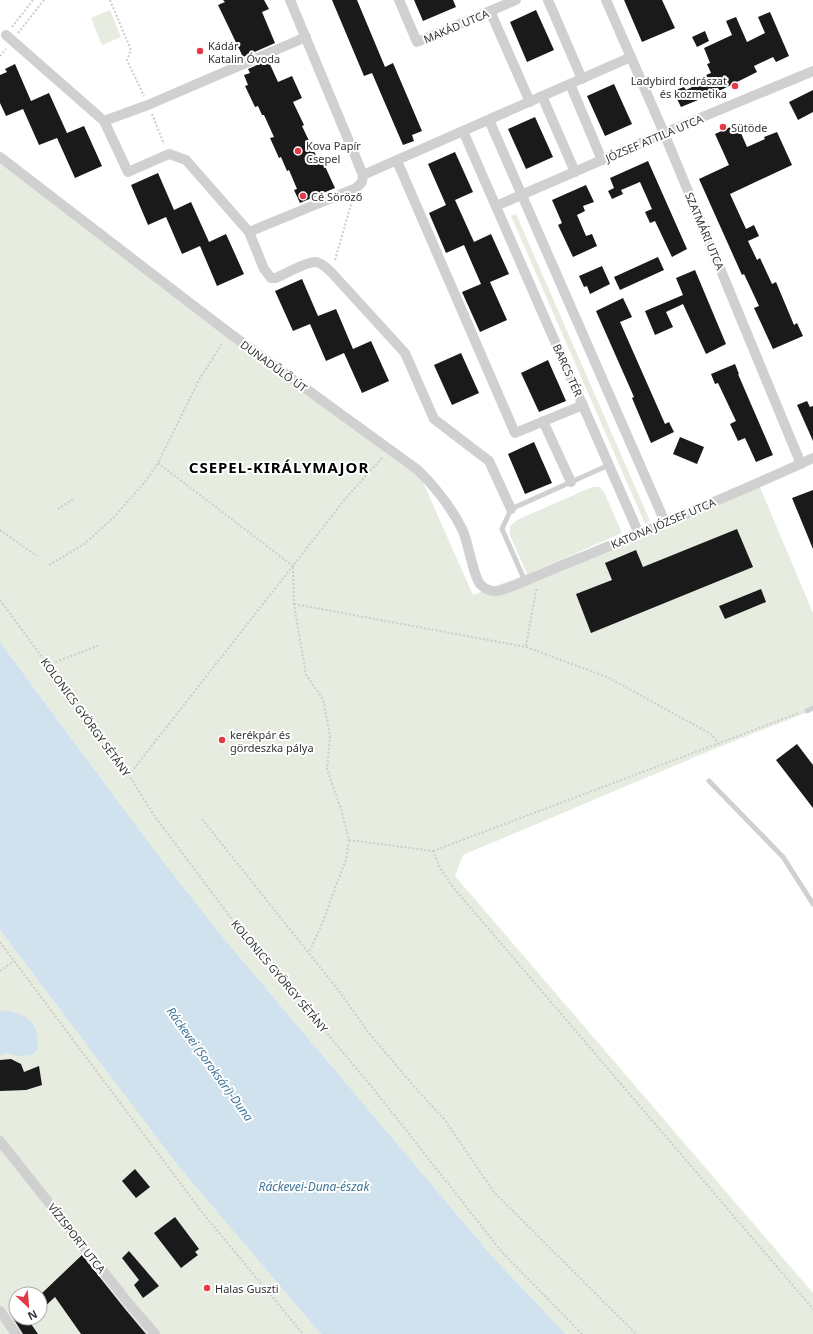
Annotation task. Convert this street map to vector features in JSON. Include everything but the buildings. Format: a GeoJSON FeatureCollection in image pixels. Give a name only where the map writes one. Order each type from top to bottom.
{"type":"FeatureCollection","features":[{"type":"Feature","properties":{"kind":"street"},"geometry":{"type":"LineString","coordinates":[[249,232],[356,188],[362,182],[363,175],[290,0]]}},
{"type":"Feature","properties":{"kind":"street","name":"MAKÁD UTCA"},"geometry":{"type":"LineString","coordinates":[[399,0],[418,42],[516,0]]}},
{"type":"Feature","properties":{"kind":"street"},"geometry":{"type":"LineString","coordinates":[[548,0],[582,79]]}},
{"type":"Feature","properties":{"kind":"street","name":"SZATMÁRI UTCA"},"geometry":{"type":"LineString","coordinates":[[606,0],[664,133],[801,464]]}},
{"type":"Feature","properties":{"kind":"street"},"geometry":{"type":"LineString","coordinates":[[490,11],[530,102]]}},
{"type":"Feature","properties":{"kind":"street"},"geometry":{"type":"LineString","coordinates":[[104,121],[148,105],[306,36]]}},
{"type":"Feature","properties":{"kind":"street"},"geometry":{"type":"LineString","coordinates":[[10,38],[104,121],[128,172],[169,154],[186,160],[249,232],[264,269],[271,278],[276,278],[315,262],[321,263],[331,272],[405,353],[434,419],[489,461],[511,509]]}},
{"type":"Feature","properties":{"kind":"street"},"geometry":{"type":"LineString","coordinates":[[363,175],[631,57]]}},
{"type":"Feature","properties":{"kind":"street","name":"JÓZSEF ATTILA UTCA"},"geometry":{"type":"LineString","coordinates":[[496,206],[664,133],[813,71]]}},
{"type":"Feature","properties":{"kind":"street"},"geometry":{"type":"LineString","coordinates":[[570,84],[602,160]]}},
{"type":"Feature","properties":{"kind":"street"},"geometry":{"type":"LineString","coordinates":[[542,96],[575,172]]}},
{"type":"Feature","properties":{"kind":"street"},"geometry":{"type":"LineString","coordinates":[[489,120],[665,522]]}},
{"type":"Feature","properties":{"kind":"street","name":"BARCS TÉR"},"geometry":{"type":"LineString","coordinates":[[463,131],[639,534]]}},
{"type":"Feature","properties":{"kind":"street","name":"DUNADŰLŐ ÚT"},"geometry":{"type":"LineString","coordinates":[[0,157],[229,333],[418,470],[431,483],[453,512],[470,550],[476,579],[480,585],[488,590],[495,591],[512,586]]}},
{"type":"Feature","properties":{"kind":"street"},"geometry":{"type":"LineString","coordinates":[[397,161],[515,433],[583,405]]}},
{"type":"Feature","properties":{"kind":"street"},"geometry":{"type":"LineString","coordinates":[[543,421],[571,482]]}},
{"type":"Feature","properties":{"kind":"street","name":"KATONA JÓZSEF UTCA"},"geometry":{"type":"LineString","coordinates":[[512,586],[639,534],[813,458]]}},
{"type":"Feature","properties":{"kind":"street","name":"VÍZISPORT UTCA"},"geometry":{"type":"LineString","coordinates":[[0,1141],[130,1305],[155,1334]]}},
{"type":"Feature","properties":{"kind":"street"},"geometry":{"type":"LineString","coordinates":[[0,1311],[16,1334]]}},
{"type":"Feature","properties":{"kind":"lane"},"geometry":{"type":"LineString","coordinates":[[525,581],[502,529],[511,509],[609,465]]}},
{"type":"Feature","properties":{"kind":"lane"},"geometry":{"type":"LineString","coordinates":[[807,711],[813,708]]}},
{"type":"Feature","properties":{"kind":"lane"},"geometry":{"type":"LineString","coordinates":[[709,781],[783,857],[813,904]]}},
{"type":"Feature","properties":{"kind":"path"},"geometry":{"type":"LineString","coordinates":[[0,56],[33,0]]}},
{"type":"Feature","properties":{"kind":"path"},"geometry":{"type":"LineString","coordinates":[[10,38],[44,0]]}},
{"type":"Feature","properties":{"kind":"path"},"geometry":{"type":"LineString","coordinates":[[110,0],[131,50],[127,60],[169,154]]}},
{"type":"Feature","properties":{"kind":"path"},"geometry":{"type":"LineString","coordinates":[[331,272],[356,188]]}},
{"type":"Feature","properties":{"kind":"path"},"geometry":{"type":"LineString","coordinates":[[49,564],[84,544],[104,526],[145,482],[158,463],[199,380],[229,333]]}},
{"type":"Feature","properties":{"kind":"path"},"geometry":{"type":"LineString","coordinates":[[129,775],[346,498],[389,450]]}},
{"type":"Feature","properties":{"kind":"path"},"geometry":{"type":"LineString","coordinates":[[158,463],[293,566]]}},
{"type":"Feature","properties":{"kind":"path"},"geometry":{"type":"LineString","coordinates":[[58,509],[75,498]]}},
{"type":"Feature","properties":{"kind":"path"},"geometry":{"type":"LineString","coordinates":[[0,530],[37,556]]}},
{"type":"Feature","properties":{"kind":"path"},"geometry":{"type":"LineString","coordinates":[[293,566],[294,604],[306,675],[323,699],[330,736],[327,769],[341,809],[349,840],[346,860],[334,888],[324,919],[309,953]]}},
{"type":"Feature","properties":{"kind":"path"},"geometry":{"type":"LineString","coordinates":[[526,646],[535,596],[542,573]]}},
{"type":"Feature","properties":{"kind":"path","name":"KOLONICS GYÖRGY SÉTÁNY"},"geometry":{"type":"LineString","coordinates":[[0,600],[129,775],[153,814],[234,922],[376,1092],[501,1251],[582,1334]]}},
{"type":"Feature","properties":{"kind":"path"},"geometry":{"type":"LineString","coordinates":[[294,604],[526,646],[607,677],[711,734],[718,743]]}},
{"type":"Feature","properties":{"kind":"path"},"geometry":{"type":"LineString","coordinates":[[48,665],[100,645]]}},
{"type":"Feature","properties":{"kind":"path"},"geometry":{"type":"LineString","coordinates":[[349,840],[433,851],[718,743],[807,711]]}},
{"type":"Feature","properties":{"kind":"path"},"geometry":{"type":"LineString","coordinates":[[202,819],[339,991],[368,1032],[418,1092],[444,1118],[494,1192],[636,1334]]}},
{"type":"Feature","properties":{"kind":"path"},"geometry":{"type":"LineString","coordinates":[[433,851],[440,868],[452,886],[813,1309]]}},
{"type":"Feature","properties":{"kind":"path"},"geometry":{"type":"LineString","coordinates":[[0,942],[201,1211],[303,1334]]}},
{"type":"Feature","properties":{"kind":"path"},"geometry":{"type":"LineString","coordinates":[[0,971],[14,961]]}},
{"type":"Feature","properties":{"kind":"shaded area"},"geometry":{"type":"Polygon","coordinates":[[[110,10],[121,37],[102,45],[91,18],[110,10]]]}},
{"type":"Feature","properties":{"kind":"shaded area"},"geometry":{"type":"Polygon","coordinates":[[[0,158],[414,462],[473,595],[527,574],[510,535],[510,526],[517,520],[592,487],[600,487],[605,494],[622,533],[531,573],[759,485],[813,613],[813,710],[719,747],[463,855],[455,876],[813,1293],[813,1334],[566,1334],[491,1255],[216,929],[149,843],[0,642],[0,158]]]}},
{"type":"Feature","properties":{"kind":"shaded area"},"geometry":{"type":"Polygon","coordinates":[[[516,214],[650,521],[645,524],[511,216],[516,214]]]}},
{"type":"Feature","properties":{"kind":"shaded area"},"geometry":{"type":"Polygon","coordinates":[[[0,930],[179,1167],[321,1334],[0,1334],[0,930]]]}},
{"type":"Feature","properties":{"kind":"water","name":"Ráckevei-Duna-észak"},"geometry":{"type":"Polygon","coordinates":[[[0,642],[149,843],[216,929],[491,1255],[566,1334],[321,1334],[179,1167],[0,930],[0,642]]]}},
{"type":"Feature","properties":{"kind":"water"},"geometry":{"type":"Polygon","coordinates":[[[5,1010],[21,1015],[34,1026],[38,1040],[38,1049],[32,1055],[18,1056],[7,1053],[0,1055],[0,1012],[5,1010]]]}},
{"type":"Feature","properties":{"kind":"place","name":"Kádár Katalin Óvoda"},"geometry":{"type":"Point","coordinates":[200,51]}},
{"type":"Feature","properties":{"kind":"place","name":"Ladybird fodrászat és kozmetika"},"geometry":{"type":"Point","coordinates":[735,86]}},
{"type":"Feature","properties":{"kind":"place","name":"Sütöde"},"geometry":{"type":"Point","coordinates":[723,127]}},
{"type":"Feature","properties":{"kind":"place","name":"Kova Papír Csepel"},"geometry":{"type":"Point","coordinates":[298,151]}},
{"type":"Feature","properties":{"kind":"place","name":"Cé Söröző"},"geometry":{"type":"Point","coordinates":[303,196]}},
{"type":"Feature","properties":{"kind":"place","name":"kerékpár és gördeszka pálya"},"geometry":{"type":"Point","coordinates":[222,740]}},
{"type":"Feature","properties":{"kind":"place","name":"Halas Guszti"},"geometry":{"type":"Point","coordinates":[207,1288]}},
{"type":"Feature","properties":{"kind":"district","name":"CSEPEL-KIRÁLYMAJOR"},"geometry":{"type":"Point","coordinates":[279,467]}},
{"type":"Feature","properties":{"kind":"water label","name":"Ráckevei (Soroksári)-Duna"},"geometry":{"type":"Point","coordinates":[210,1064]}}]}
